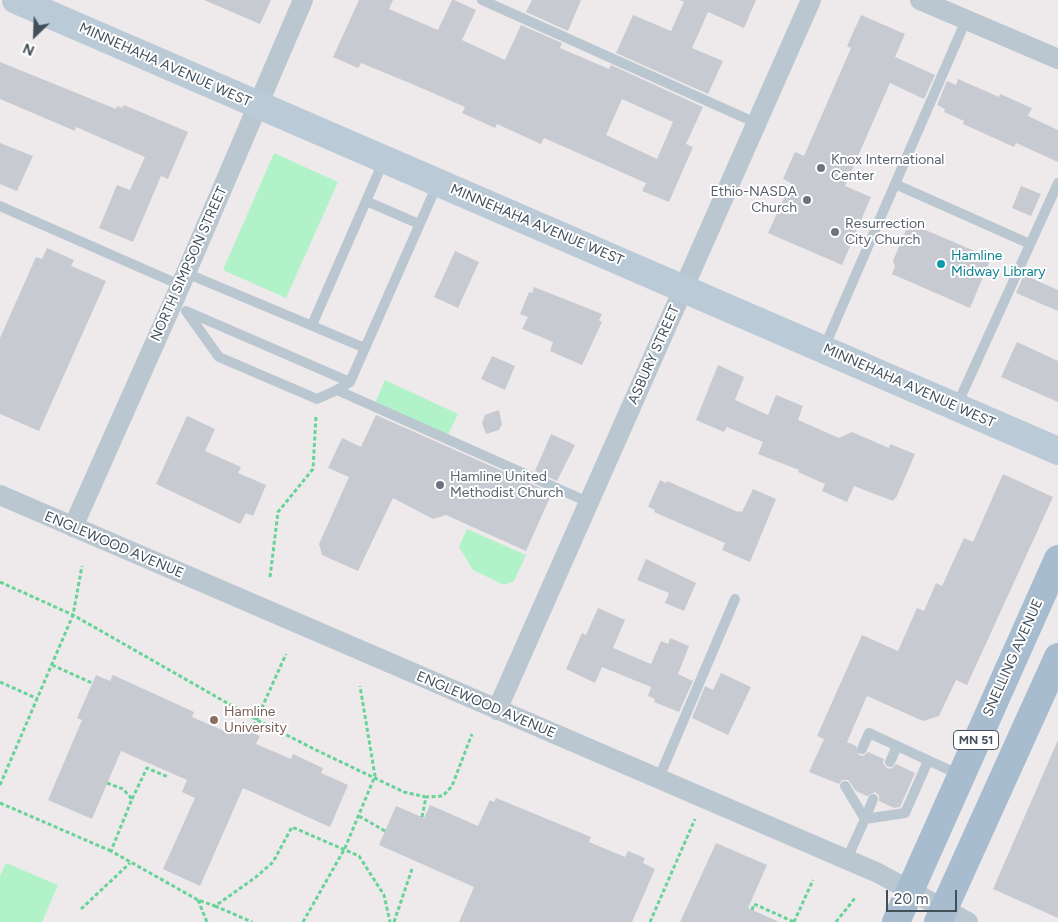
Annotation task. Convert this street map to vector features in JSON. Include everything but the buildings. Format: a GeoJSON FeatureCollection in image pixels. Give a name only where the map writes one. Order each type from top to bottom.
{"type":"FeatureCollection","features":[{"type":"Feature","properties":{"kind":"main road","name":"SNELLING AVENUE"},"geometry":{"type":"LineString","coordinates":[[896,922],[1058,558]]}},
{"type":"Feature","properties":{"kind":"main road","name":"MN 51"},"geometry":{"type":"LineString","coordinates":[[941,915],[1058,657]]}},
{"type":"Feature","properties":{"kind":"street","name":"MINNEHAHA AVENUE WEST"},"geometry":{"type":"LineString","coordinates":[[16,0],[258,106],[824,348],[1058,451]]}},
{"type":"Feature","properties":{"kind":"street","name":"NORTH SIMPSON STREET"},"geometry":{"type":"LineString","coordinates":[[73,527],[179,308],[183,279],[303,0]]}},
{"type":"Feature","properties":{"kind":"street","name":"ASBURY STREET"},"geometry":{"type":"LineString","coordinates":[[497,710],[811,0]]}},
{"type":"Feature","properties":{"kind":"street"},"geometry":{"type":"LineString","coordinates":[[920,0],[1058,59]]}},
{"type":"Feature","properties":{"kind":"street","name":"ENGLEWOOD AVENUE"},"geometry":{"type":"LineString","coordinates":[[0,495],[883,876],[910,890],[941,915],[968,922]]}},
{"type":"Feature","properties":{"kind":"lane"},"geometry":{"type":"LineString","coordinates":[[482,0],[756,123]]}},
{"type":"Feature","properties":{"kind":"lane"},"geometry":{"type":"LineString","coordinates":[[824,348],[966,20]]}},
{"type":"Feature","properties":{"kind":"lane"},"geometry":{"type":"LineString","coordinates":[[312,325],[384,160]]}},
{"type":"Feature","properties":{"kind":"lane"},"geometry":{"type":"LineString","coordinates":[[179,308],[219,357],[316,399],[337,390],[350,382],[438,182]]}},
{"type":"Feature","properties":{"kind":"lane"},"geometry":{"type":"LineString","coordinates":[[956,406],[1058,183]]}},
{"type":"Feature","properties":{"kind":"lane"},"geometry":{"type":"LineString","coordinates":[[895,184],[1030,244]]}},
{"type":"Feature","properties":{"kind":"lane"},"geometry":{"type":"LineString","coordinates":[[366,201],[419,224]]}},
{"type":"Feature","properties":{"kind":"lane"},"geometry":{"type":"LineString","coordinates":[[0,206],[183,279],[312,325],[365,348]]}},
{"type":"Feature","properties":{"kind":"lane"},"geometry":{"type":"LineString","coordinates":[[179,308],[350,382]]}},
{"type":"Feature","properties":{"kind":"lane"},"geometry":{"type":"LineString","coordinates":[[337,390],[588,502]]}},
{"type":"Feature","properties":{"kind":"lane"},"geometry":{"type":"LineString","coordinates":[[658,780],[735,599]]}},
{"type":"Feature","properties":{"kind":"lane"},"geometry":{"type":"LineString","coordinates":[[862,749],[869,733],[960,775]]}},
{"type":"Feature","properties":{"kind":"lane"},"geometry":{"type":"LineString","coordinates":[[890,762],[897,746]]}},
{"type":"Feature","properties":{"kind":"lane"},"geometry":{"type":"LineString","coordinates":[[865,819],[905,813],[928,761]]}},
{"type":"Feature","properties":{"kind":"lane"},"geometry":{"type":"LineString","coordinates":[[845,786],[865,819]]}},
{"type":"Feature","properties":{"kind":"lane"},"geometry":{"type":"LineString","coordinates":[[846,861],[873,798]]}},
{"type":"Feature","properties":{"kind":"path"},"geometry":{"type":"LineString","coordinates":[[270,577],[278,512],[313,469],[316,399]]}},
{"type":"Feature","properties":{"kind":"path"},"geometry":{"type":"LineString","coordinates":[[0,785],[73,615],[82,566]]}},
{"type":"Feature","properties":{"kind":"path"},"geometry":{"type":"LineString","coordinates":[[0,582],[73,615],[257,720],[375,776],[404,792],[426,797],[443,796],[452,786],[472,734]]}},
{"type":"Feature","properties":{"kind":"path"},"geometry":{"type":"LineString","coordinates":[[251,732],[286,654]]}},
{"type":"Feature","properties":{"kind":"path"},"geometry":{"type":"LineString","coordinates":[[52,665],[92,683]]}},
{"type":"Feature","properties":{"kind":"path"},"geometry":{"type":"LineString","coordinates":[[0,682],[38,699]]}},
{"type":"Feature","properties":{"kind":"path"},"geometry":{"type":"LineString","coordinates":[[303,922],[345,848],[375,776],[360,686]]}},
{"type":"Feature","properties":{"kind":"path"},"geometry":{"type":"LineString","coordinates":[[111,851],[147,768],[168,777]]}},
{"type":"Feature","properties":{"kind":"path"},"geometry":{"type":"LineString","coordinates":[[108,783],[123,789],[132,799]]}},
{"type":"Feature","properties":{"kind":"path"},"geometry":{"type":"LineString","coordinates":[[422,817],[426,797]]}},
{"type":"Feature","properties":{"kind":"path"},"geometry":{"type":"LineString","coordinates":[[0,803],[111,851],[198,900],[252,922]]}},
{"type":"Feature","properties":{"kind":"path"},"geometry":{"type":"LineString","coordinates":[[359,816],[385,831]]}},
{"type":"Feature","properties":{"kind":"path"},"geometry":{"type":"LineString","coordinates":[[650,922],[695,819]]}},
{"type":"Feature","properties":{"kind":"path"},"geometry":{"type":"LineString","coordinates":[[215,906],[256,877],[273,862],[292,827],[327,844],[345,848],[359,856],[384,895],[390,922]]}},
{"type":"Feature","properties":{"kind":"path"},"geometry":{"type":"LineString","coordinates":[[81,909],[130,863]]}},
{"type":"Feature","properties":{"kind":"path"},"geometry":{"type":"LineString","coordinates":[[394,922],[412,869]]}},
{"type":"Feature","properties":{"kind":"path"},"geometry":{"type":"LineString","coordinates":[[752,910],[754,904],[794,922],[813,880]]}},
{"type":"Feature","properties":{"kind":"path"},"geometry":{"type":"LineString","coordinates":[[836,922],[855,898]]}},
{"type":"Feature","properties":{"kind":"path"},"geometry":{"type":"LineString","coordinates":[[198,900],[207,922]]}},
{"type":"Feature","properties":{"kind":"green space"},"geometry":{"type":"Polygon","coordinates":[[[274,153],[338,182],[286,298],[223,270],[274,153]]]}},
{"type":"Feature","properties":{"kind":"green space"},"geometry":{"type":"Polygon","coordinates":[[[385,380],[458,414],[447,437],[375,403],[385,380]]]}},
{"type":"Feature","properties":{"kind":"green space"},"geometry":{"type":"Polygon","coordinates":[[[467,529],[526,555],[514,581],[504,585],[473,570],[459,547],[467,529]]]}},
{"type":"Feature","properties":{"kind":"green space"},"geometry":{"type":"Polygon","coordinates":[[[6,863],[58,885],[42,922],[0,922],[0,876],[6,863]]]}},
{"type":"Feature","properties":{"kind":"place","name":"Knox International Center"},"geometry":{"type":"Point","coordinates":[821,168]}},
{"type":"Feature","properties":{"kind":"place","name":"Ethio-NASDA Church"},"geometry":{"type":"Point","coordinates":[807,200]}},
{"type":"Feature","properties":{"kind":"place","name":"Resurrection City Church"},"geometry":{"type":"Point","coordinates":[835,232]}},
{"type":"Feature","properties":{"kind":"place","name":"Hamline Midway Library"},"geometry":{"type":"Point","coordinates":[941,264]}},
{"type":"Feature","properties":{"kind":"place","name":"Hamline United Methodist Church"},"geometry":{"type":"Point","coordinates":[440,485]}},
{"type":"Feature","properties":{"kind":"place","name":"Hamline University"},"geometry":{"type":"Point","coordinates":[214,720]}}]}
